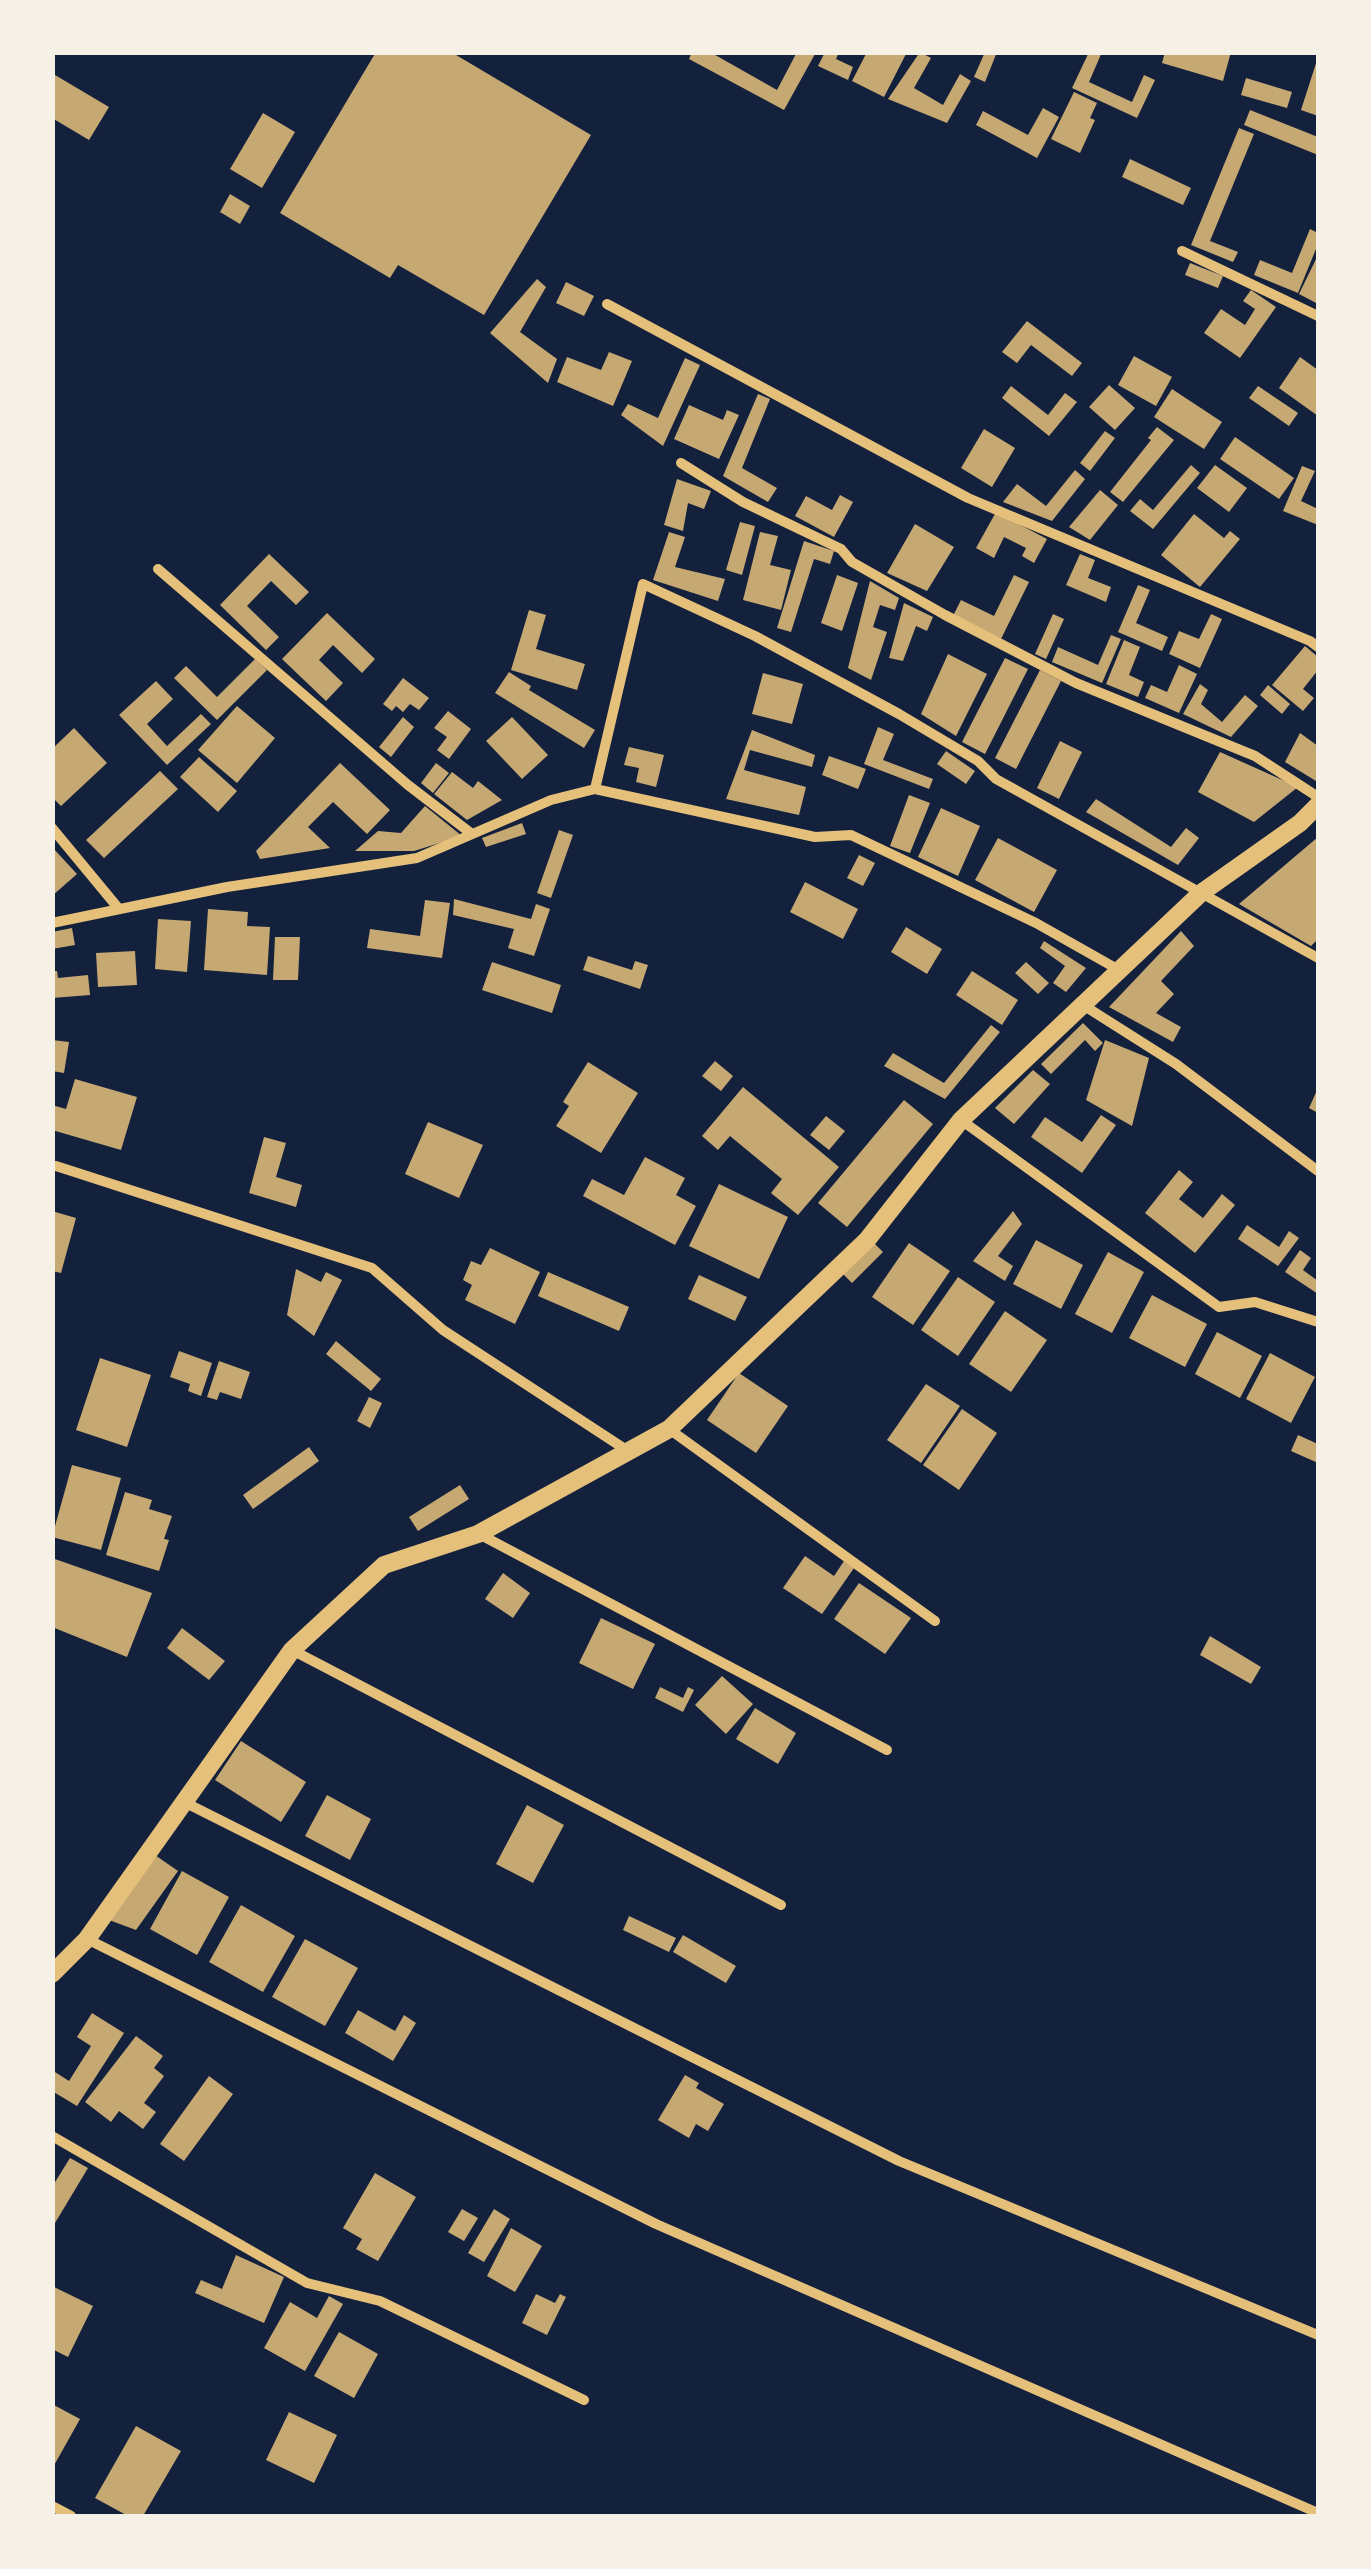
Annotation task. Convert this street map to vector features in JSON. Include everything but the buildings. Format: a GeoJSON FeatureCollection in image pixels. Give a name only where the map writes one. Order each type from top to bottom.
{"type":"FeatureCollection","features":[{"type":"Feature","properties":{"kind":"street"},"geometry":{"type":"LineString","coordinates":[[1182,252],[1318,316]]}},
{"type":"Feature","properties":{"kind":"street"},"geometry":{"type":"LineString","coordinates":[[607,304],[968,498],[1310,640],[1318,647]]}},
{"type":"Feature","properties":{"kind":"street"},"geometry":{"type":"LineString","coordinates":[[681,462],[743,502],[841,548],[852,562],[945,615],[1076,683],[1255,756],[1318,797]]}},
{"type":"Feature","properties":{"kind":"street"},"geometry":{"type":"LineString","coordinates":[[158,569],[408,785],[472,834]]}},
{"type":"Feature","properties":{"kind":"street"},"geometry":{"type":"LineString","coordinates":[[595,789],[643,584],[755,636],[899,714],[978,762],[996,779],[1318,958]]}},
{"type":"Feature","properties":{"kind":"street"},"geometry":{"type":"LineString","coordinates":[[52,923],[227,887],[417,858],[551,800],[595,789],[815,837],[851,835],[1036,923],[1119,970]]}},
{"type":"Feature","properties":{"kind":"street"},"geometry":{"type":"LineString","coordinates":[[52,1974],[87,1939],[292,1650],[384,1565],[478,1534],[669,1429],[867,1240],[961,1120],[1201,893],[1300,823],[1318,805]]}},
{"type":"Feature","properties":{"kind":"street"},"geometry":{"type":"LineString","coordinates":[[52,828],[118,910]]}},
{"type":"Feature","properties":{"kind":"street"},"geometry":{"type":"LineString","coordinates":[[1083,1005],[1176,1064],[1318,1171]]}},
{"type":"Feature","properties":{"kind":"street"},"geometry":{"type":"LineString","coordinates":[[961,1120],[1219,1306],[1255,1302],[1318,1322]]}},
{"type":"Feature","properties":{"kind":"street"},"geometry":{"type":"LineString","coordinates":[[56,1166],[372,1268],[443,1330],[628,1451]]}},
{"type":"Feature","properties":{"kind":"street"},"geometry":{"type":"LineString","coordinates":[[669,1429],[935,1622]]}},
{"type":"Feature","properties":{"kind":"street"},"geometry":{"type":"LineString","coordinates":[[478,1534],[887,1750]]}},
{"type":"Feature","properties":{"kind":"street"},"geometry":{"type":"LineString","coordinates":[[292,1650],[781,1904]]}},
{"type":"Feature","properties":{"kind":"street"},"geometry":{"type":"LineString","coordinates":[[184,1802],[898,2161],[1318,2335]]}},
{"type":"Feature","properties":{"kind":"street"},"geometry":{"type":"LineString","coordinates":[[87,1939],[656,2224],[1318,2513]]}},
{"type":"Feature","properties":{"kind":"street"},"geometry":{"type":"LineString","coordinates":[[52,2136],[306,2283],[380,2301],[584,2400]]}},
{"type":"Feature","properties":{"kind":"street"},"geometry":{"type":"LineString","coordinates":[[52,2506],[71,2516]]}}]}
